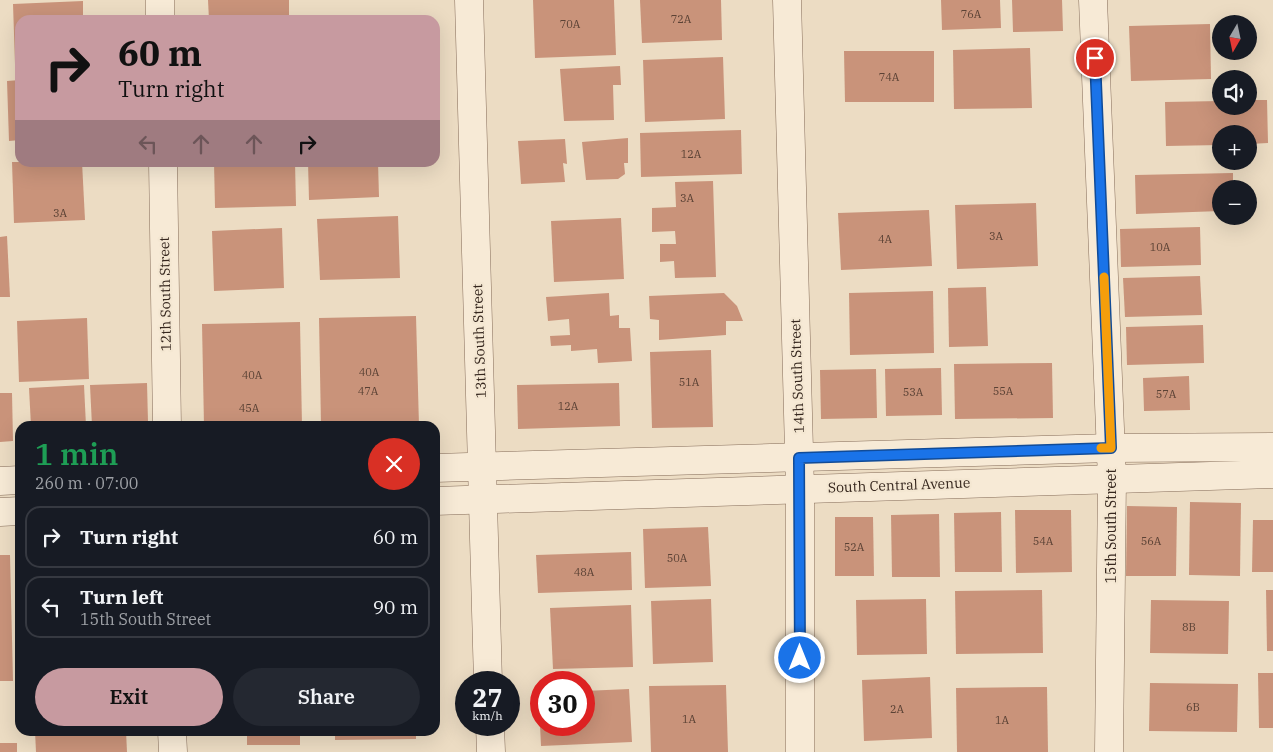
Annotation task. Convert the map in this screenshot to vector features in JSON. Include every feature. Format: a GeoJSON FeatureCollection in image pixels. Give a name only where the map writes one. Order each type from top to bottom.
{"type":"FeatureCollection","features":[{"type":"Feature","properties":{"kind":"street"},"geometry":{"type":"LineString","coordinates":[[160,0],[160,15]]}},
{"type":"Feature","properties":{"kind":"street","name":"13th South Street"},"geometry":{"type":"LineString","coordinates":[[469,0],[488,671]]}},
{"type":"Feature","properties":{"kind":"street","name":"14th South Street"},"geometry":{"type":"LineString","coordinates":[[787,0],[800,488],[800,752]]}},
{"type":"Feature","properties":{"kind":"street","name":"15th South Street"},"geometry":{"type":"LineString","coordinates":[[1093,0],[1112,478],[1109,752]]}},
{"type":"Feature","properties":{"kind":"street","name":"12th South Street"},"geometry":{"type":"LineString","coordinates":[[163,167],[167,421]]}},
{"type":"Feature","properties":{"kind":"street"},"geometry":{"type":"LineString","coordinates":[[440,468],[1111,448],[1273,447]]}},
{"type":"Feature","properties":{"kind":"street","name":"South Central Avenue"},"geometry":{"type":"LineString","coordinates":[[440,501],[1273,474]]}},
{"type":"Feature","properties":{"kind":"street"},"geometry":{"type":"LineString","coordinates":[[0,481],[15,480]]}},
{"type":"Feature","properties":{"kind":"street"},"geometry":{"type":"LineString","coordinates":[[0,512],[15,511]]}},
{"type":"Feature","properties":{"kind":"street"},"geometry":{"type":"LineString","coordinates":[[172,736],[173,752]]}},
{"type":"Feature","properties":{"kind":"street"},"geometry":{"type":"LineString","coordinates":[[490,736],[491,752]]}},
{"type":"Feature","properties":{"kind":"building"},"geometry":{"type":"Polygon","coordinates":[[[208,0],[289,0],[289,15],[209,15],[208,0]]]}},
{"type":"Feature","properties":{"kind":"building"},"geometry":{"type":"Polygon","coordinates":[[[533,0],[614,0],[616,55],[535,58],[533,0]]]}},
{"type":"Feature","properties":{"kind":"building"},"geometry":{"type":"Polygon","coordinates":[[[640,0],[721,0],[722,40],[642,43],[640,0]]]}},
{"type":"Feature","properties":{"kind":"building"},"geometry":{"type":"Polygon","coordinates":[[[941,0],[1000,0],[1001,28],[942,30],[941,0]]]}},
{"type":"Feature","properties":{"kind":"building"},"geometry":{"type":"Polygon","coordinates":[[[1012,0],[1062,0],[1063,31],[1013,32],[1012,0]]]}},
{"type":"Feature","properties":{"kind":"building"},"geometry":{"type":"Polygon","coordinates":[[[83,1],[83,15],[15,15],[15,64],[13,4],[83,1]]]}},
{"type":"Feature","properties":{"kind":"building"},"geometry":{"type":"Polygon","coordinates":[[[1210,24],[1211,79],[1131,81],[1129,26],[1210,24]]]}},
{"type":"Feature","properties":{"kind":"building"},"geometry":{"type":"Polygon","coordinates":[[[1030,48],[1032,108],[954,109],[953,50],[1030,48]]]}},
{"type":"Feature","properties":{"kind":"building"},"geometry":{"type":"Polygon","coordinates":[[[844,51],[934,51],[934,102],[845,102],[844,51]]]}},
{"type":"Feature","properties":{"kind":"building"},"geometry":{"type":"Polygon","coordinates":[[[723,57],[725,119],[645,122],[643,60],[723,57]]]}},
{"type":"Feature","properties":{"kind":"building"},"geometry":{"type":"Polygon","coordinates":[[[620,66],[621,85],[613,85],[614,120],[564,121],[560,69],[620,66]]]}},
{"type":"Feature","properties":{"kind":"building"},"geometry":{"type":"Polygon","coordinates":[[[15,80],[15,140],[9,141],[7,81],[15,80]]]}},
{"type":"Feature","properties":{"kind":"building"},"geometry":{"type":"Polygon","coordinates":[[[1257,100],[1267,100],[1268,143],[1257,144],[1257,125],[1212,125],[1212,145],[1166,146],[1165,102],[1212,101],[1212,115],[1257,115],[1257,100]]]}},
{"type":"Feature","properties":{"kind":"building"},"geometry":{"type":"Polygon","coordinates":[[[741,130],[742,174],[641,177],[640,133],[741,130]]]}},
{"type":"Feature","properties":{"kind":"building"},"geometry":{"type":"Polygon","coordinates":[[[628,138],[628,163],[624,163],[625,174],[618,179],[586,180],[582,142],[628,138]]]}},
{"type":"Feature","properties":{"kind":"building"},"geometry":{"type":"Polygon","coordinates":[[[565,139],[567,164],[563,163],[565,182],[521,184],[518,141],[565,139]]]}},
{"type":"Feature","properties":{"kind":"building"},"geometry":{"type":"Polygon","coordinates":[[[12,162],[15,162],[15,167],[82,167],[85,220],[14,223],[12,162]]]}},
{"type":"Feature","properties":{"kind":"building"},"geometry":{"type":"Polygon","coordinates":[[[214,167],[295,167],[296,206],[215,208],[214,167]]]}},
{"type":"Feature","properties":{"kind":"building"},"geometry":{"type":"Polygon","coordinates":[[[308,167],[378,167],[379,197],[309,200],[308,167]]]}},
{"type":"Feature","properties":{"kind":"building"},"geometry":{"type":"Polygon","coordinates":[[[1233,173],[1233,180],[1212,180],[1212,211],[1136,214],[1135,175],[1233,173]]]}},
{"type":"Feature","properties":{"kind":"building"},"geometry":{"type":"Polygon","coordinates":[[[713,181],[716,277],[675,278],[674,261],[660,262],[660,244],[676,244],[675,231],[652,232],[652,208],[676,207],[675,182],[713,181]]]}},
{"type":"Feature","properties":{"kind":"building"},"geometry":{"type":"Polygon","coordinates":[[[1036,203],[1038,266],[957,269],[955,205],[1036,203]]]}},
{"type":"Feature","properties":{"kind":"building"},"geometry":{"type":"Polygon","coordinates":[[[929,210],[932,266],[841,270],[838,213],[929,210]]]}},
{"type":"Feature","properties":{"kind":"building"},"geometry":{"type":"Polygon","coordinates":[[[398,216],[400,278],[320,280],[317,219],[398,216]]]}},
{"type":"Feature","properties":{"kind":"building"},"geometry":{"type":"Polygon","coordinates":[[[621,218],[624,279],[554,282],[551,221],[621,218]]]}},
{"type":"Feature","properties":{"kind":"building"},"geometry":{"type":"Polygon","coordinates":[[[1200,227],[1201,265],[1121,267],[1120,229],[1200,227]]]}},
{"type":"Feature","properties":{"kind":"building"},"geometry":{"type":"Polygon","coordinates":[[[282,228],[284,288],[214,291],[212,231],[282,228]]]}},
{"type":"Feature","properties":{"kind":"building"},"geometry":{"type":"Polygon","coordinates":[[[7,236],[10,297],[0,297],[0,237],[7,236]]]}},
{"type":"Feature","properties":{"kind":"building"},"geometry":{"type":"Polygon","coordinates":[[[1200,276],[1202,315],[1125,317],[1123,278],[1200,276]]]}},
{"type":"Feature","properties":{"kind":"building"},"geometry":{"type":"Polygon","coordinates":[[[986,287],[988,346],[949,347],[948,288],[986,287]]]}},
{"type":"Feature","properties":{"kind":"building"},"geometry":{"type":"Polygon","coordinates":[[[933,291],[934,353],[850,355],[849,293],[933,291]]]}},
{"type":"Feature","properties":{"kind":"building"},"geometry":{"type":"Polygon","coordinates":[[[609,293],[610,316],[619,315],[619,328],[630,328],[632,361],[598,363],[597,349],[571,351],[571,345],[551,346],[550,336],[570,335],[569,319],[548,321],[546,297],[609,293]]]}},
{"type":"Feature","properties":{"kind":"building"},"geometry":{"type":"Polygon","coordinates":[[[724,293],[737,306],[743,321],[726,321],[726,335],[659,340],[659,320],[650,319],[649,296],[724,293]]]}},
{"type":"Feature","properties":{"kind":"building"},"geometry":{"type":"Polygon","coordinates":[[[416,316],[419,421],[321,421],[319,318],[416,316]]]}},
{"type":"Feature","properties":{"kind":"building"},"geometry":{"type":"Polygon","coordinates":[[[87,318],[89,379],[19,382],[17,321],[87,318]]]}},
{"type":"Feature","properties":{"kind":"building"},"geometry":{"type":"Polygon","coordinates":[[[300,322],[302,421],[204,421],[202,324],[300,322]]]}},
{"type":"Feature","properties":{"kind":"building"},"geometry":{"type":"Polygon","coordinates":[[[1203,325],[1204,363],[1127,365],[1126,327],[1203,325]]]}},
{"type":"Feature","properties":{"kind":"building"},"geometry":{"type":"Polygon","coordinates":[[[711,350],[713,427],[652,428],[650,352],[711,350]]]}},
{"type":"Feature","properties":{"kind":"building"},"geometry":{"type":"Polygon","coordinates":[[[1052,363],[1053,418],[955,419],[954,364],[1052,363]]]}},
{"type":"Feature","properties":{"kind":"building"},"geometry":{"type":"Polygon","coordinates":[[[941,368],[942,415],[886,416],[885,369],[941,368]]]}},
{"type":"Feature","properties":{"kind":"building"},"geometry":{"type":"Polygon","coordinates":[[[876,369],[877,418],[821,419],[820,370],[876,369]]]}},
{"type":"Feature","properties":{"kind":"building"},"geometry":{"type":"Polygon","coordinates":[[[1189,376],[1190,410],[1144,411],[1143,378],[1189,376]]]}},
{"type":"Feature","properties":{"kind":"building"},"geometry":{"type":"Polygon","coordinates":[[[147,383],[148,421],[92,421],[90,385],[147,383]]]}},
{"type":"Feature","properties":{"kind":"building"},"geometry":{"type":"Polygon","coordinates":[[[619,383],[620,426],[518,429],[517,385],[619,383]]]}},
{"type":"Feature","properties":{"kind":"building"},"geometry":{"type":"Polygon","coordinates":[[[84,385],[86,421],[31,421],[29,388],[84,385]]]}},
{"type":"Feature","properties":{"kind":"building"},"geometry":{"type":"Polygon","coordinates":[[[0,393],[12,393],[13,441],[0,442],[0,393]]]}},
{"type":"Feature","properties":{"kind":"building"},"geometry":{"type":"Polygon","coordinates":[[[1190,502],[1241,503],[1240,576],[1189,575],[1190,502]]]}},
{"type":"Feature","properties":{"kind":"building"},"geometry":{"type":"Polygon","coordinates":[[[1127,506],[1177,507],[1176,576],[1126,576],[1127,506]]]}},
{"type":"Feature","properties":{"kind":"building"},"geometry":{"type":"Polygon","coordinates":[[[1015,510],[1071,510],[1072,572],[1016,573],[1015,510]]]}},
{"type":"Feature","properties":{"kind":"building"},"geometry":{"type":"Polygon","coordinates":[[[1001,512],[1002,572],[955,572],[954,513],[1001,512]]]}},
{"type":"Feature","properties":{"kind":"building"},"geometry":{"type":"Polygon","coordinates":[[[939,514],[940,577],[892,577],[891,515],[939,514]]]}},
{"type":"Feature","properties":{"kind":"building"},"geometry":{"type":"Polygon","coordinates":[[[835,517],[873,517],[874,576],[835,576],[835,517]]]}},
{"type":"Feature","properties":{"kind":"building"},"geometry":{"type":"Polygon","coordinates":[[[1253,520],[1273,520],[1273,572],[1252,572],[1253,520]]]}},
{"type":"Feature","properties":{"kind":"building"},"geometry":{"type":"Polygon","coordinates":[[[708,527],[711,586],[645,588],[643,529],[708,527]]]}},
{"type":"Feature","properties":{"kind":"building"},"geometry":{"type":"Polygon","coordinates":[[[631,552],[632,590],[538,593],[536,555],[631,552]]]}},
{"type":"Feature","properties":{"kind":"building"},"geometry":{"type":"Polygon","coordinates":[[[0,555],[10,555],[13,681],[0,681],[0,555]]]}},
{"type":"Feature","properties":{"kind":"building"},"geometry":{"type":"Polygon","coordinates":[[[1042,590],[1043,653],[956,654],[955,591],[1042,590]]]}},
{"type":"Feature","properties":{"kind":"building"},"geometry":{"type":"Polygon","coordinates":[[[1266,590],[1273,590],[1273,651],[1267,651],[1266,590]]]}},
{"type":"Feature","properties":{"kind":"building"},"geometry":{"type":"Polygon","coordinates":[[[711,599],[713,662],[653,664],[651,601],[711,599]]]}},
{"type":"Feature","properties":{"kind":"building"},"geometry":{"type":"Polygon","coordinates":[[[926,599],[927,654],[857,655],[856,600],[926,599]]]}},
{"type":"Feature","properties":{"kind":"building"},"geometry":{"type":"Polygon","coordinates":[[[1151,600],[1229,601],[1228,654],[1150,653],[1151,600]]]}},
{"type":"Feature","properties":{"kind":"building"},"geometry":{"type":"Polygon","coordinates":[[[631,605],[633,667],[553,669],[550,608],[631,605]]]}},
{"type":"Feature","properties":{"kind":"building"},"geometry":{"type":"Polygon","coordinates":[[[1258,673],[1273,673],[1273,728],[1259,728],[1258,673]]]}},
{"type":"Feature","properties":{"kind":"building"},"geometry":{"type":"Polygon","coordinates":[[[930,677],[932,738],[864,741],[862,680],[930,677]]]}},
{"type":"Feature","properties":{"kind":"building"},"geometry":{"type":"Polygon","coordinates":[[[1150,683],[1238,684],[1237,732],[1149,731],[1150,683]]]}},
{"type":"Feature","properties":{"kind":"building"},"geometry":{"type":"Polygon","coordinates":[[[726,685],[728,752],[651,752],[649,686],[726,685]]]}},
{"type":"Feature","properties":{"kind":"building"},"geometry":{"type":"Polygon","coordinates":[[[1047,687],[1048,752],[957,752],[956,688],[1047,687]]]}},
{"type":"Feature","properties":{"kind":"building"},"geometry":{"type":"Polygon","coordinates":[[[629,689],[632,742],[541,746],[541,736],[595,736],[595,691],[629,689]]]}},
{"type":"Feature","properties":{"kind":"building"},"geometry":{"type":"Polygon","coordinates":[[[35,736],[126,736],[127,752],[36,752],[35,736]]]}},
{"type":"Feature","properties":{"kind":"building"},"geometry":{"type":"Polygon","coordinates":[[[247,736],[300,736],[300,745],[247,745],[247,736]]]}},
{"type":"Feature","properties":{"kind":"building"},"geometry":{"type":"Polygon","coordinates":[[[335,736],[416,736],[416,739],[335,740],[335,736]]]}},
{"type":"Feature","properties":{"kind":"building"},"geometry":{"type":"Polygon","coordinates":[[[0,743],[17,743],[17,752],[0,752],[0,743]]]}},
{"type":"Feature","properties":{"kind":"slow traffic"},"geometry":{"type":"LineString","coordinates":[[1101,448],[1111,448],[1104,277]]}},
{"type":"Feature","properties":{"kind":"route"},"geometry":{"type":"LineString","coordinates":[[800,658],[799,458],[1111,448],[1095,58]]}}]}
